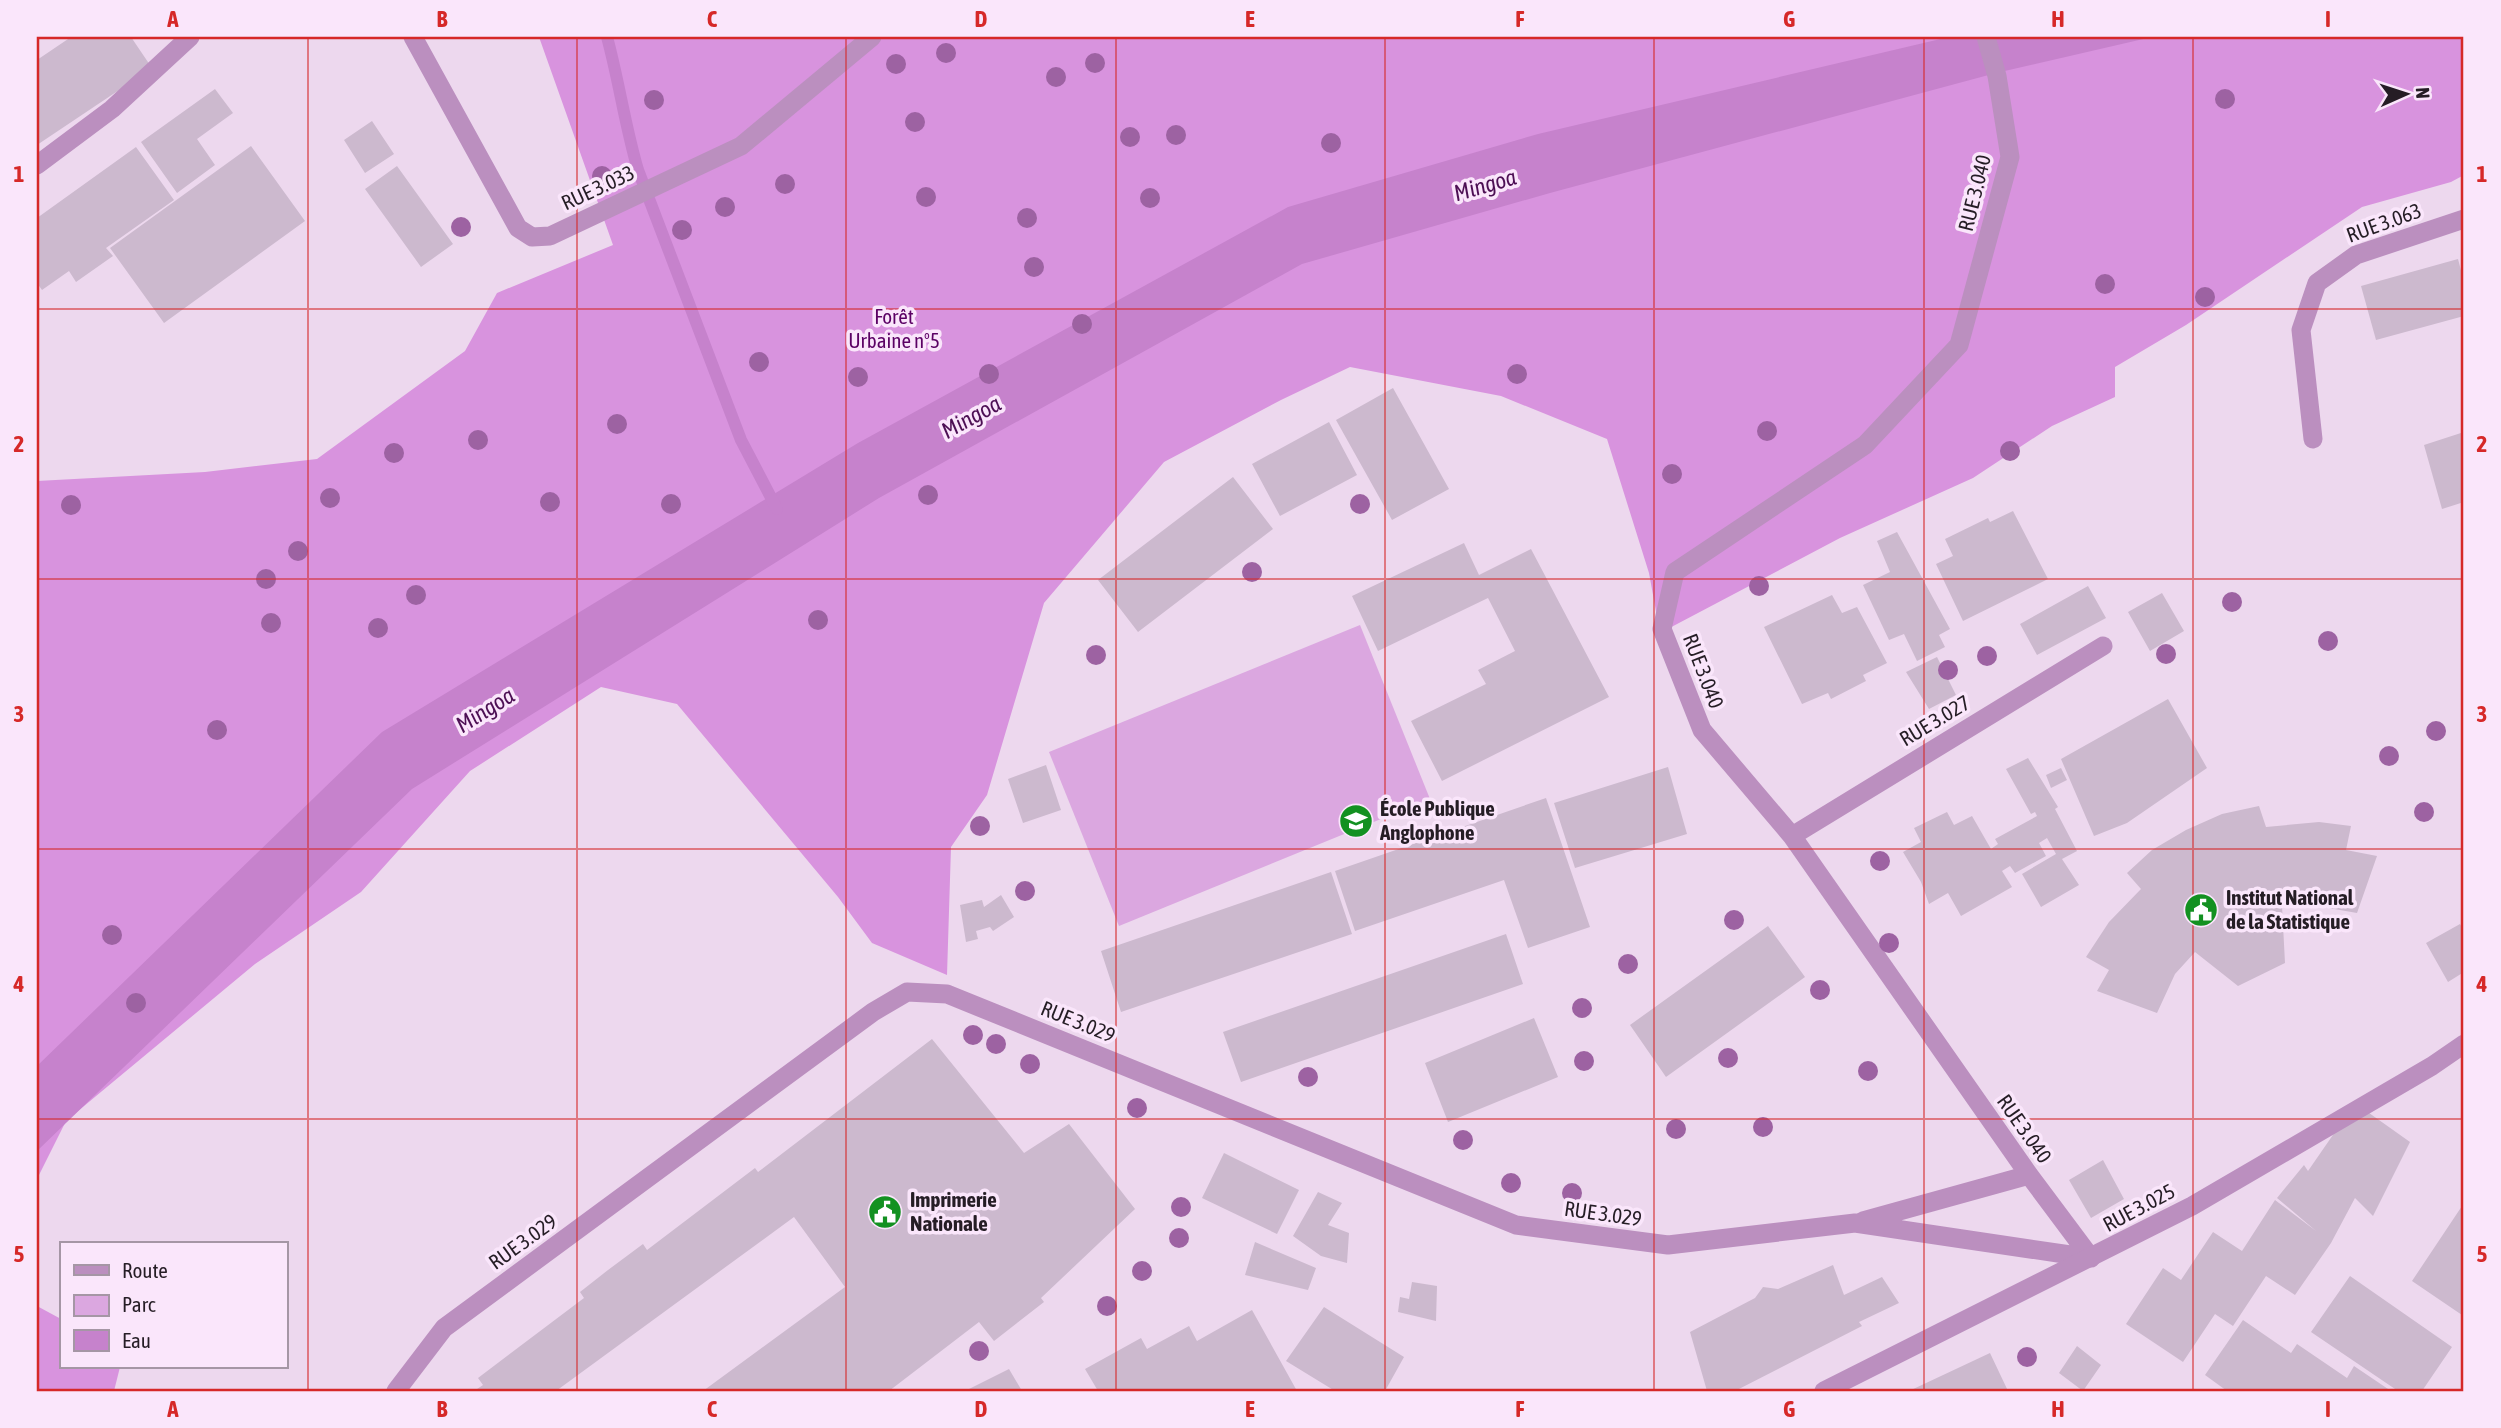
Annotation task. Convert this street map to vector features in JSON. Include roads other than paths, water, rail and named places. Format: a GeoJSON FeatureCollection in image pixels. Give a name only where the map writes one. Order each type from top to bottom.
{"type":"FeatureCollection","features":[{"type":"Feature","properties":{"kind":"street"},"geometry":{"type":"LineString","coordinates":[[37,165],[112,109],[190,37]]}},
{"type":"Feature","properties":{"kind":"street","name":"RUE 3.033"},"geometry":{"type":"LineString","coordinates":[[413,37],[518,228],[532,237],[550,236],[741,146],[872,37]]}},
{"type":"Feature","properties":{"kind":"street","name":"RUE 3.040"},"geometry":{"type":"LineString","coordinates":[[1986,37],[1997,76],[2010,157],[1959,345],[1865,445],[1675,572],[1662,629],[1702,730],[1792,835],[2029,1175],[2091,1258]]}},
{"type":"Feature","properties":{"kind":"street","name":"RUE 3.063"},"geometry":{"type":"LineString","coordinates":[[2313,439],[2301,330],[2316,283],[2356,255],[2464,219]]}},
{"type":"Feature","properties":{"kind":"street","name":"RUE 3.027"},"geometry":{"type":"LineString","coordinates":[[1792,835],[2103,646]]}},
{"type":"Feature","properties":{"kind":"street","name":"RUE 3.029"},"geometry":{"type":"LineString","coordinates":[[396,1391],[444,1328],[873,1012],[907,992],[947,993],[1516,1225],[1668,1245],[1855,1223],[2029,1175]]}},
{"type":"Feature","properties":{"kind":"street","name":"RUE 3.025"},"geometry":{"type":"LineString","coordinates":[[1824,1391],[2192,1206],[2432,1066],[2464,1044]]}},
{"type":"Feature","properties":{"kind":"street","name":"RUE 3.029"},"geometry":{"type":"LineString","coordinates":[[1855,1223],[2091,1258]]}},
{"type":"Feature","properties":{"kind":"water","name":"Mingoa"},"geometry":{"type":"Polygon","coordinates":[[[1949,37],[2152,37],[1996,73],[1550,193],[1302,264],[879,498],[412,789],[37,1151],[37,1066],[382,732],[858,443],[1288,207],[1538,134],[1949,37]]]}},
{"type":"Feature","properties":{"kind":"waterway"},"geometry":{"type":"LineString","coordinates":[[607,37],[638,170],[741,440],[777,509]]}},
{"type":"Feature","properties":{"kind":"place","name":"École Publique Anglophone"},"geometry":{"type":"Point","coordinates":[1356,821]}},
{"type":"Feature","properties":{"kind":"place","name":"Institut National de la Statistique"},"geometry":{"type":"Point","coordinates":[2201,910]}},
{"type":"Feature","properties":{"kind":"place","name":"Imprimerie Nationale"},"geometry":{"type":"Point","coordinates":[885,1212]}},
{"type":"Feature","properties":{"kind":"park label","name":"Forêt Urbaine n°5"},"geometry":{"type":"Point","coordinates":[894,329]}}]}
